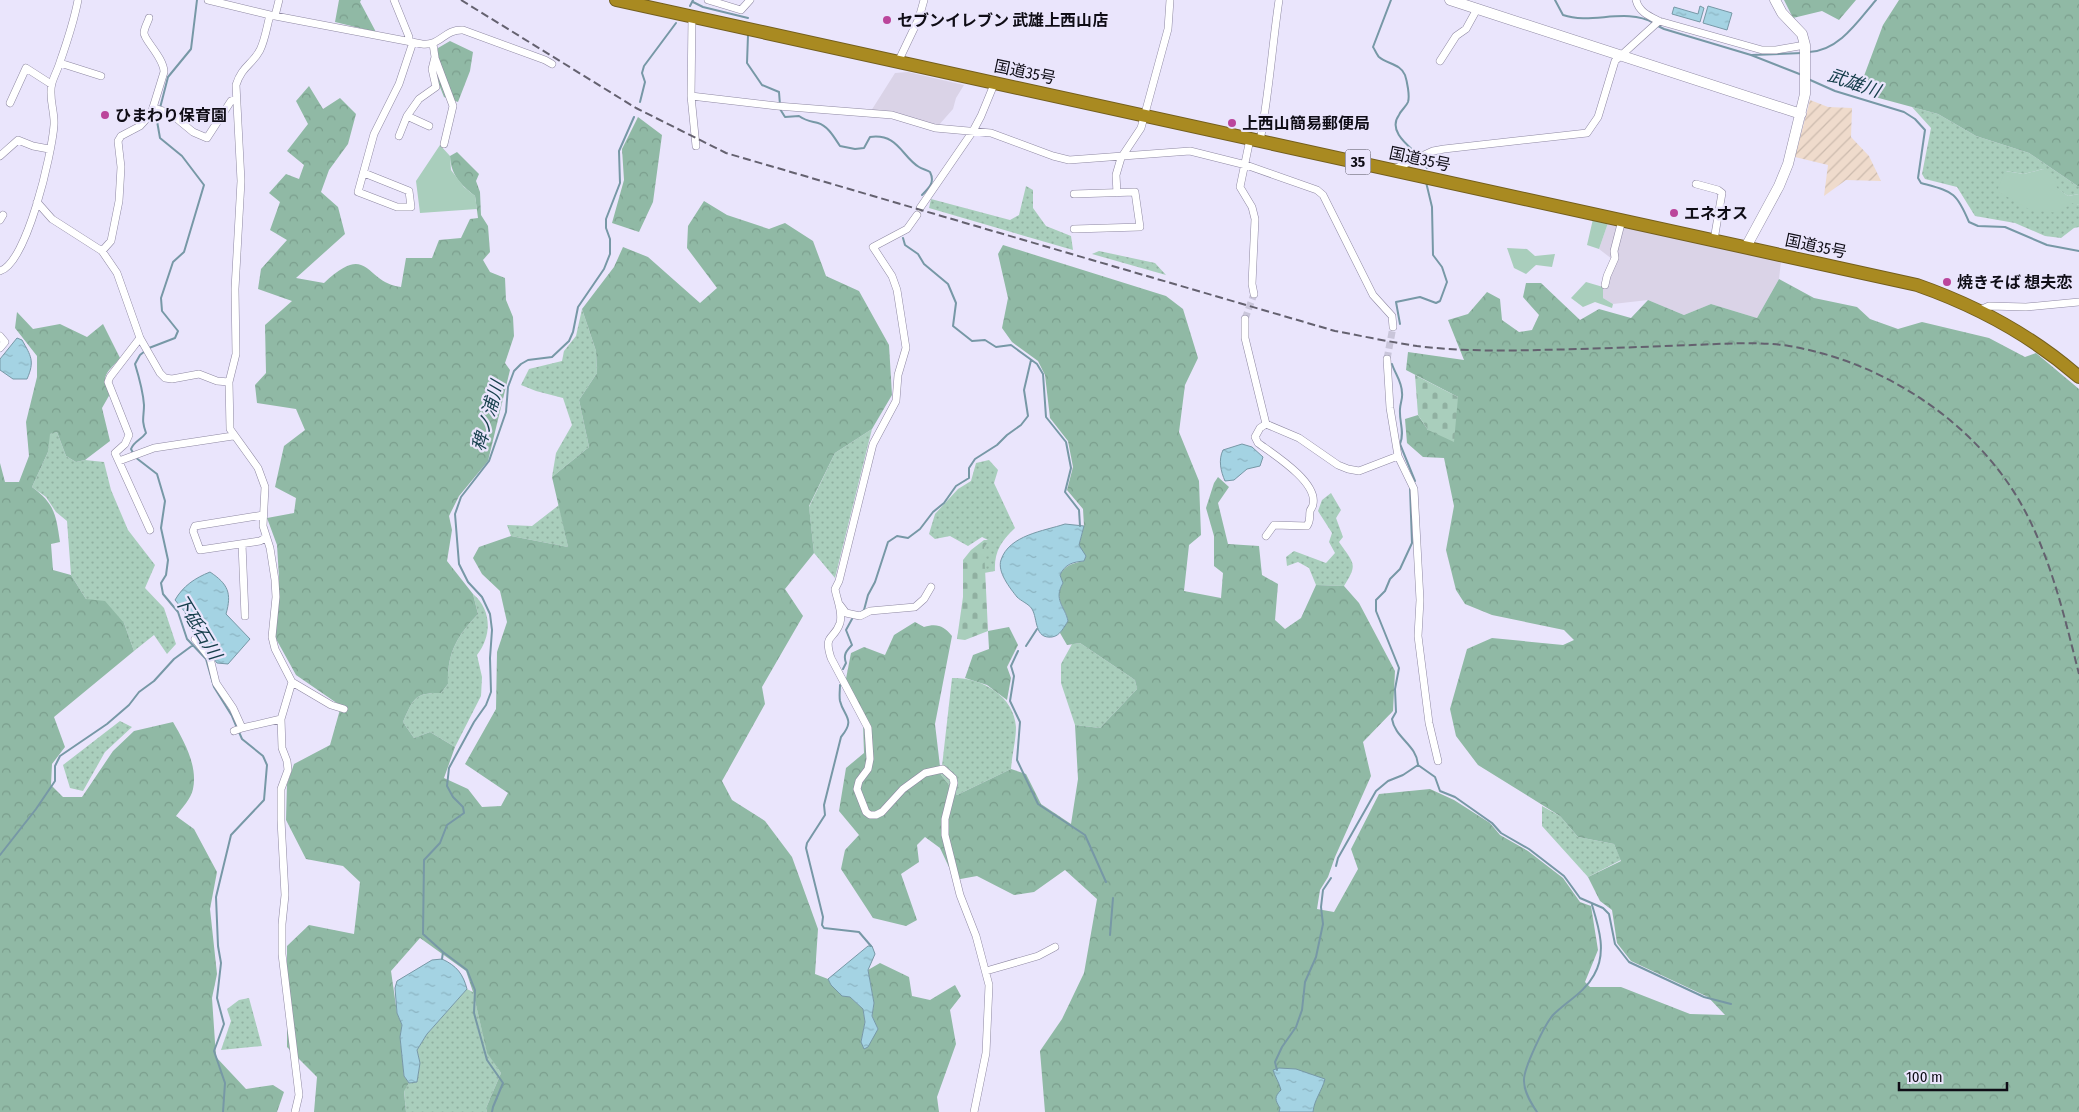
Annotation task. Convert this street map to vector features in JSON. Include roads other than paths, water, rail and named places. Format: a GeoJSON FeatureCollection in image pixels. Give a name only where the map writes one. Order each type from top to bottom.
{"type":"FeatureCollection","features":[{"type":"Feature","properties":{"kind":"highway","name":"国道35号"},"geometry":{"type":"LineString","coordinates":[[616,0],[1917,285],[1980,310],[2038,344],[2079,377]]}},
{"type":"Feature","properties":{"kind":"street"},"geometry":{"type":"LineString","coordinates":[[0,271],[7,268],[23,245],[37,202],[54,125],[51,96],[52,84],[60,64],[78,0]]}},
{"type":"Feature","properties":{"kind":"street"},"geometry":{"type":"LineString","coordinates":[[208,0],[272,16],[422,44],[434,44],[450,32],[463,30],[552,64]]}},
{"type":"Feature","properties":{"kind":"street"},"geometry":{"type":"LineString","coordinates":[[279,0],[261,48],[256,56],[240,72],[236,85],[241,181],[235,289],[236,354],[229,382],[230,428],[258,468],[265,487],[263,515],[265,538],[270,548],[275,580],[276,597],[272,637],[275,649],[292,682],[331,705],[344,709]]}},
{"type":"Feature","properties":{"kind":"street"},"geometry":{"type":"LineString","coordinates":[[394,0],[411,41]]}},
{"type":"Feature","properties":{"kind":"street"},"geometry":{"type":"LineString","coordinates":[[708,0],[741,10],[750,0]]}},
{"type":"Feature","properties":{"kind":"street"},"geometry":{"type":"LineString","coordinates":[[898,62],[919,18],[924,0]]}},
{"type":"Feature","properties":{"kind":"street"},"geometry":{"type":"LineString","coordinates":[[1117,193],[1116,176],[1121,158],[1141,128],[1168,29],[1170,0]]}},
{"type":"Feature","properties":{"kind":"street"},"geometry":{"type":"LineString","coordinates":[[1254,294],[1252,284],[1255,219],[1252,208],[1240,187],[1268,99],[1270,59],[1279,0]]}},
{"type":"Feature","properties":{"kind":"street"},"geometry":{"type":"LineString","coordinates":[[1450,0],[1801,114]]}},
{"type":"Feature","properties":{"kind":"street"},"geometry":{"type":"LineString","coordinates":[[1636,0],[1643,13],[1659,21],[1762,50],[1805,50]]}},
{"type":"Feature","properties":{"kind":"street"},"geometry":{"type":"LineString","coordinates":[[1746,247],[1779,186],[1788,164],[1805,91],[1805,50],[1802,34],[1782,13],[1774,0]]}},
{"type":"Feature","properties":{"kind":"street"},"geometry":{"type":"LineString","coordinates":[[1440,61],[1456,36],[1466,29],[1477,9]]}},
{"type":"Feature","properties":{"kind":"street"},"geometry":{"type":"LineString","coordinates":[[692,17],[692,96],[696,146]]}},
{"type":"Feature","properties":{"kind":"street"},"geometry":{"type":"LineString","coordinates":[[102,251],[111,241],[119,201],[121,167],[118,141],[121,136],[147,120],[154,108],[164,68],[155,48],[144,37],[149,18]]}},
{"type":"Feature","properties":{"kind":"street"},"geometry":{"type":"LineString","coordinates":[[1392,170],[1433,151],[1588,132],[1598,117],[1615,61],[1659,21]]}},
{"type":"Feature","properties":{"kind":"street"},"geometry":{"type":"LineString","coordinates":[[364,173],[409,191],[411,207],[396,207],[358,192],[374,134],[398,84],[411,41]]}},
{"type":"Feature","properties":{"kind":"street"},"geometry":{"type":"LineString","coordinates":[[434,44],[435,58],[453,106],[444,144]]}},
{"type":"Feature","properties":{"kind":"street"},"geometry":{"type":"LineString","coordinates":[[399,136],[408,116],[419,99],[436,87],[432,69],[435,58]]}},
{"type":"Feature","properties":{"kind":"street"},"geometry":{"type":"LineString","coordinates":[[60,64],[101,76]]}},
{"type":"Feature","properties":{"kind":"street"},"geometry":{"type":"LineString","coordinates":[[10,103],[26,68],[52,84]]}},
{"type":"Feature","properties":{"kind":"street"},"geometry":{"type":"LineString","coordinates":[[920,208],[973,131],[995,82]]}},
{"type":"Feature","properties":{"kind":"street"},"geometry":{"type":"LineString","coordinates":[[692,96],[780,106],[892,115],[936,128],[991,133],[1053,156],[1070,160],[1121,158],[1190,151],[1246,165],[1317,190],[1324,195],[1373,295],[1392,316],[1393,328]]}},
{"type":"Feature","properties":{"kind":"street"},"geometry":{"type":"LineString","coordinates":[[154,108],[170,113],[193,132],[207,138],[231,101],[236,99]]}},
{"type":"Feature","properties":{"kind":"street"},"geometry":{"type":"LineString","coordinates":[[408,116],[429,126]]}},
{"type":"Feature","properties":{"kind":"street"},"geometry":{"type":"LineString","coordinates":[[0,156],[18,140],[33,146],[49,149]]}},
{"type":"Feature","properties":{"kind":"street"},"geometry":{"type":"LineString","coordinates":[[1696,184],[1718,190],[1722,193],[1714,240]]}},
{"type":"Feature","properties":{"kind":"street"},"geometry":{"type":"LineString","coordinates":[[1074,194],[1135,192],[1140,227],[1074,229]]}},
{"type":"Feature","properties":{"kind":"street"},"geometry":{"type":"LineString","coordinates":[[37,202],[52,219],[102,251],[117,274],[140,338],[160,373],[165,378],[172,379],[199,374],[217,381],[229,382]]}},
{"type":"Feature","properties":{"kind":"street"},"geometry":{"type":"LineString","coordinates":[[917,215],[914,222],[900,234],[873,247],[892,276],[897,290],[906,348],[898,375],[896,401],[876,434],[860,492],[844,563],[835,589],[840,605],[846,613],[860,616],[870,611],[915,607],[924,599],[931,587]]}},
{"type":"Feature","properties":{"kind":"street"},"geometry":{"type":"LineString","coordinates":[[1605,285],[1615,258],[1614,251],[1622,220]]}},
{"type":"Feature","properties":{"kind":"street"},"geometry":{"type":"LineString","coordinates":[[1980,310],[1989,306],[2026,307],[2079,302]]}},
{"type":"Feature","properties":{"kind":"street"},"geometry":{"type":"LineString","coordinates":[[1245,319],[1245,338],[1266,424]]}},
{"type":"Feature","properties":{"kind":"street"},"geometry":{"type":"LineString","coordinates":[[0,336],[5,342],[0,348]]}},
{"type":"Feature","properties":{"kind":"street"},"geometry":{"type":"LineString","coordinates":[[140,338],[108,382],[129,435],[125,444],[115,453],[150,530]]}},
{"type":"Feature","properties":{"kind":"street"},"geometry":{"type":"LineString","coordinates":[[1387,359],[1390,408],[1398,456],[1414,489],[1420,600],[1418,636],[1429,723],[1438,761]]}},
{"type":"Feature","properties":{"kind":"street"},"geometry":{"type":"LineString","coordinates":[[1266,424],[1309,443],[1338,465],[1348,469],[1359,471],[1398,456]]}},
{"type":"Feature","properties":{"kind":"street"},"geometry":{"type":"LineString","coordinates":[[1266,424],[1260,428],[1255,437],[1258,443],[1300,474],[1312,496],[1313,504],[1310,510],[1308,526],[1274,525],[1266,536]]}},
{"type":"Feature","properties":{"kind":"street"},"geometry":{"type":"LineString","coordinates":[[119,461],[154,448],[234,436]]}},
{"type":"Feature","properties":{"kind":"street"},"geometry":{"type":"LineString","coordinates":[[263,515],[195,526],[193,531],[200,550],[260,541],[265,538]]}},
{"type":"Feature","properties":{"kind":"street"},"geometry":{"type":"LineString","coordinates":[[242,544],[245,616]]}},
{"type":"Feature","properties":{"kind":"street"},"geometry":{"type":"LineString","coordinates":[[840,605],[839,626],[831,636],[827,646],[831,658],[868,728],[870,759],[868,769],[859,781],[857,789],[866,812],[870,815],[882,812],[903,789],[925,773],[943,769],[953,778],[954,783],[945,819],[945,835],[960,895],[976,936],[989,985],[986,1053],[974,1112]]}},
{"type":"Feature","properties":{"kind":"street"},"geometry":{"type":"LineString","coordinates":[[195,639],[210,658],[216,683],[233,708],[242,728]]}},
{"type":"Feature","properties":{"kind":"street"},"geometry":{"type":"LineString","coordinates":[[292,682],[282,719],[282,748],[288,770],[282,789],[281,820],[284,895],[282,954],[299,1095],[295,1112]]}},
{"type":"Feature","properties":{"kind":"street"},"geometry":{"type":"LineString","coordinates":[[234,731],[282,719]]}},
{"type":"Feature","properties":{"kind":"street"},"geometry":{"type":"LineString","coordinates":[[986,971],[1038,956],[1055,947]]}},
{"type":"Feature","properties":{"kind":"water"},"geometry":{"type":"Polygon","coordinates":[[[1700,6],[1704,8],[1700,22],[1672,14],[1674,7],[1698,14],[1700,6]]]}},
{"type":"Feature","properties":{"kind":"water"},"geometry":{"type":"Polygon","coordinates":[[[1708,6],[1732,13],[1727,30],[1703,23],[1708,6]]]}},
{"type":"Feature","properties":{"kind":"water"},"geometry":{"type":"Polygon","coordinates":[[[17,338],[22,340],[31,359],[31,368],[27,379],[13,379],[0,370],[0,359],[17,338]]]}},
{"type":"Feature","properties":{"kind":"water"},"geometry":{"type":"Polygon","coordinates":[[[1242,444],[1252,447],[1263,457],[1260,466],[1247,469],[1234,480],[1225,481],[1221,466],[1223,450],[1242,444]]]}},
{"type":"Feature","properties":{"kind":"water"},"geometry":{"type":"Polygon","coordinates":[[[1065,524],[1084,526],[1079,545],[1086,556],[1084,561],[1067,566],[1060,575],[1063,583],[1059,599],[1068,621],[1057,635],[1046,637],[1039,632],[1032,609],[1017,597],[1005,580],[1000,565],[1005,552],[1019,539],[1065,524]]]}},
{"type":"Feature","properties":{"kind":"water"},"geometry":{"type":"Polygon","coordinates":[[[210,572],[225,585],[227,590],[229,600],[226,614],[250,639],[228,664],[217,663],[190,628],[185,612],[175,600],[190,583],[210,572]]]}},
{"type":"Feature","properties":{"kind":"water"},"geometry":{"type":"Polygon","coordinates":[[[868,946],[872,946],[875,954],[868,970],[874,1003],[872,1016],[878,1029],[868,1047],[864,1049],[861,1042],[865,1022],[863,1009],[850,997],[842,996],[828,979],[868,946]]]}},
{"type":"Feature","properties":{"kind":"water"},"geometry":{"type":"Polygon","coordinates":[[[442,959],[459,971],[467,989],[427,1034],[417,1050],[420,1063],[417,1082],[409,1083],[404,1076],[400,1037],[402,1025],[397,1013],[395,988],[397,981],[432,960],[442,959]]]}},
{"type":"Feature","properties":{"kind":"water"},"geometry":{"type":"Polygon","coordinates":[[[1279,1068],[1296,1069],[1325,1079],[1313,1112],[1279,1112],[1280,1108],[1276,1099],[1281,1090],[1273,1070],[1279,1068]]]}},
{"type":"Feature","properties":{"kind":"waterway","name":"下砥石川"},"geometry":{"type":"LineString","coordinates":[[160,108],[168,77],[191,49],[197,0]]}},
{"type":"Feature","properties":{"kind":"waterway","name":"稗ノ浦川"},"geometry":{"type":"LineString","coordinates":[[690,6],[693,0]]}},
{"type":"Feature","properties":{"kind":"waterway"},"geometry":{"type":"LineString","coordinates":[[1391,0],[1373,47],[1379,57],[1397,66],[1405,75],[1409,99],[1396,121],[1396,126],[1400,136],[1416,153]]}},
{"type":"Feature","properties":{"kind":"waterway","name":"武雄川"},"geometry":{"type":"LineString","coordinates":[[1555,0],[1563,15],[1574,18],[1632,16],[1654,23]]}},
{"type":"Feature","properties":{"kind":"waterway"},"geometry":{"type":"LineString","coordinates":[[1809,52],[1820,50],[1839,41],[1876,0]]}},
{"type":"Feature","properties":{"kind":"waterway"},"geometry":{"type":"LineString","coordinates":[[693,2],[703,7],[748,18]]}},
{"type":"Feature","properties":{"kind":"waterway","name":"稗ノ浦川"},"geometry":{"type":"LineString","coordinates":[[640,102],[645,82],[642,73],[644,66],[676,23]]}},
{"type":"Feature","properties":{"kind":"waterway","name":"武雄川"},"geometry":{"type":"LineString","coordinates":[[1658,26],[1751,55],[1802,75]]}},
{"type":"Feature","properties":{"kind":"waterway"},"geometry":{"type":"LineString","coordinates":[[748,35],[747,63],[762,85],[779,92],[780,105]]}},
{"type":"Feature","properties":{"kind":"waterway"},"geometry":{"type":"LineString","coordinates":[[1752,55],[1802,53]]}},
{"type":"Feature","properties":{"kind":"waterway","name":"武雄川"},"geometry":{"type":"LineString","coordinates":[[1808,79],[1835,91],[1904,112],[1915,119],[1925,130],[1918,178],[1921,183],[1947,191],[1957,198],[1969,222],[1978,226],[2005,227],[2047,245],[2079,251]]}},
{"type":"Feature","properties":{"kind":"waterway"},"geometry":{"type":"LineString","coordinates":[[780,109],[785,117],[799,116],[822,124],[840,146],[855,149],[864,148],[870,137],[879,137],[893,142],[913,163],[930,172],[931,184],[922,195]]}},
{"type":"Feature","properties":{"kind":"waterway","name":"下砥石川"},"geometry":{"type":"LineString","coordinates":[[149,348],[175,338],[178,331],[162,311],[161,298],[173,262],[184,252],[204,185],[182,156],[160,138],[157,121],[159,113]]}},
{"type":"Feature","properties":{"kind":"waterway","name":"稗ノ浦川"},"geometry":{"type":"LineString","coordinates":[[492,1112],[503,1083],[487,1060],[474,1013],[475,990],[467,970],[423,934],[424,860],[440,843],[447,825],[464,813],[463,807],[453,797],[447,786],[449,768],[474,722],[486,705],[491,692],[490,658],[492,630],[490,614],[482,597],[468,582],[459,564],[455,514],[461,497],[489,461],[506,412],[508,387],[514,371],[528,360],[552,357],[569,341],[573,332],[578,307],[604,269],[610,254],[610,239],[606,228],[606,219],[620,183],[619,151],[634,117]]}},
{"type":"Feature","properties":{"kind":"waterway"},"geometry":{"type":"LineString","coordinates":[[1422,161],[1427,168]]}},
{"type":"Feature","properties":{"kind":"waterway"},"geometry":{"type":"LineString","coordinates":[[1400,324],[1396,302],[1420,297],[1436,303],[1440,301],[1447,282],[1442,267],[1433,255],[1432,207],[1426,182]]}},
{"type":"Feature","properties":{"kind":"waterway"},"geometry":{"type":"LineString","coordinates":[[903,238],[905,245],[918,254],[924,264],[948,284],[956,303],[953,326],[972,341],[985,340],[996,347],[1011,345],[1037,364],[1043,374],[1046,417],[1066,442],[1071,468],[1065,492],[1079,510],[1080,526]]}},
{"type":"Feature","properties":{"kind":"waterway","name":"下砥石川"},"geometry":{"type":"LineString","coordinates":[[133,453],[132,446],[146,433],[143,421],[143,395],[135,364],[140,355],[145,351]]}},
{"type":"Feature","properties":{"kind":"waterway"},"geometry":{"type":"LineString","coordinates":[[860,613],[864,610],[888,542],[897,536],[908,538],[920,529],[933,512],[944,503],[956,486],[969,478],[969,468],[975,459],[997,445],[1021,425],[1028,416],[1024,390],[1031,360]]}},
{"type":"Feature","properties":{"kind":"waterway"},"geometry":{"type":"LineString","coordinates":[[1392,364],[1402,389],[1400,407],[1402,435],[1400,444],[1415,481],[1413,482]]}},
{"type":"Feature","properties":{"kind":"waterway","name":"下砥石川"},"geometry":{"type":"LineString","coordinates":[[135,457],[157,474],[165,501],[161,528],[168,560],[166,575],[161,583],[163,594],[178,612],[187,639],[206,659],[214,687],[232,716],[237,728]]}},
{"type":"Feature","properties":{"kind":"waterway"},"geometry":{"type":"LineString","coordinates":[[1336,866],[1338,858],[1376,791],[1388,781],[1403,775],[1418,765],[1414,752],[1397,731],[1392,719],[1396,712],[1395,689],[1399,668],[1376,611],[1376,600],[1385,591],[1390,579],[1400,569],[1412,543],[1410,488]]}},
{"type":"Feature","properties":{"kind":"waterway"},"geometry":{"type":"LineString","coordinates":[[843,669],[846,663],[846,653],[852,645],[846,630],[852,619]]}},
{"type":"Feature","properties":{"kind":"waterway"},"geometry":{"type":"LineString","coordinates":[[1026,646],[1037,629]]}},
{"type":"Feature","properties":{"kind":"waterway"},"geometry":{"type":"LineString","coordinates":[[0,855],[55,781],[55,766],[60,756],[107,724],[129,705],[139,692],[154,681],[174,659],[193,645]]}},
{"type":"Feature","properties":{"kind":"waterway"},"geometry":{"type":"LineString","coordinates":[[1018,651],[1011,666],[1014,676],[1010,701],[1020,722],[1017,760],[1038,804],[1085,835],[1106,882]]}},
{"type":"Feature","properties":{"kind":"waterway"},"geometry":{"type":"LineString","coordinates":[[840,685],[840,701],[848,718],[848,726],[841,737],[824,805],[825,815],[807,843],[806,848],[823,917],[822,925],[824,928],[859,932],[871,946]]}},
{"type":"Feature","properties":{"kind":"waterway","name":"下砥石川"},"geometry":{"type":"LineString","coordinates":[[223,1112],[225,1083],[214,1051],[224,1024],[217,998],[221,963],[218,946],[216,897],[231,835],[264,800],[267,765],[263,756],[242,739],[239,732]]}},
{"type":"Feature","properties":{"kind":"waterway"},"geometry":{"type":"LineString","coordinates":[[1418,765],[1435,777],[1440,791],[1455,797],[1492,823],[1501,833],[1529,849],[1564,876],[1580,898],[1603,908],[1609,914],[1615,944],[1629,962],[1704,997],[1731,1004]]}},
{"type":"Feature","properties":{"kind":"waterway"},"geometry":{"type":"LineString","coordinates":[[1277,1070],[1275,1062],[1282,1047],[1296,1027],[1302,1010],[1305,982],[1316,957],[1323,924],[1321,907],[1323,890],[1331,878]]}},
{"type":"Feature","properties":{"kind":"waterway"},"geometry":{"type":"LineString","coordinates":[[1110,935],[1113,898]]}},
{"type":"Feature","properties":{"kind":"waterway"},"geometry":{"type":"LineString","coordinates":[[1537,1112],[1528,1097],[1524,1085],[1531,1057],[1549,1020],[1586,987],[1598,967],[1601,949],[1592,905]]}},
{"type":"Feature","properties":{"kind":"waterway","name":"稗ノ浦川"},"geometry":{"type":"LineString","coordinates":[[442,959],[443,952]]}},
{"type":"Feature","properties":{"kind":"tunnel"},"geometry":{"type":"LineString","coordinates":[[1245,319],[1254,294]]}},
{"type":"Feature","properties":{"kind":"tunnel"},"geometry":{"type":"LineString","coordinates":[[1387,359],[1393,327]]}},
{"type":"Feature","properties":{"kind":"railway"},"geometry":{"type":"LineString","coordinates":[[461,0],[636,108],[726,153],[1335,331],[1417,346],[1478,350],[1557,350],[1765,344],[1789,346],[1825,354],[1860,366],[1894,382],[1926,402],[1955,425],[1982,451],[2006,480],[2025,511],[2043,550],[2057,591],[2079,674]]}},
{"type":"Feature","properties":{"kind":"place","name":"セブンイレブン 武雄上西山店"},"geometry":{"type":"Point","coordinates":[887,20]}},
{"type":"Feature","properties":{"kind":"place","name":"ひまわり保育園"},"geometry":{"type":"Point","coordinates":[105,115]}},
{"type":"Feature","properties":{"kind":"place","name":"上西山簡易郵便局"},"geometry":{"type":"Point","coordinates":[1232,123]}},
{"type":"Feature","properties":{"kind":"place","name":"エネオス"},"geometry":{"type":"Point","coordinates":[1674,213]}},
{"type":"Feature","properties":{"kind":"place","name":"焼きそば 想夫恋"},"geometry":{"type":"Point","coordinates":[1947,282]}}]}
